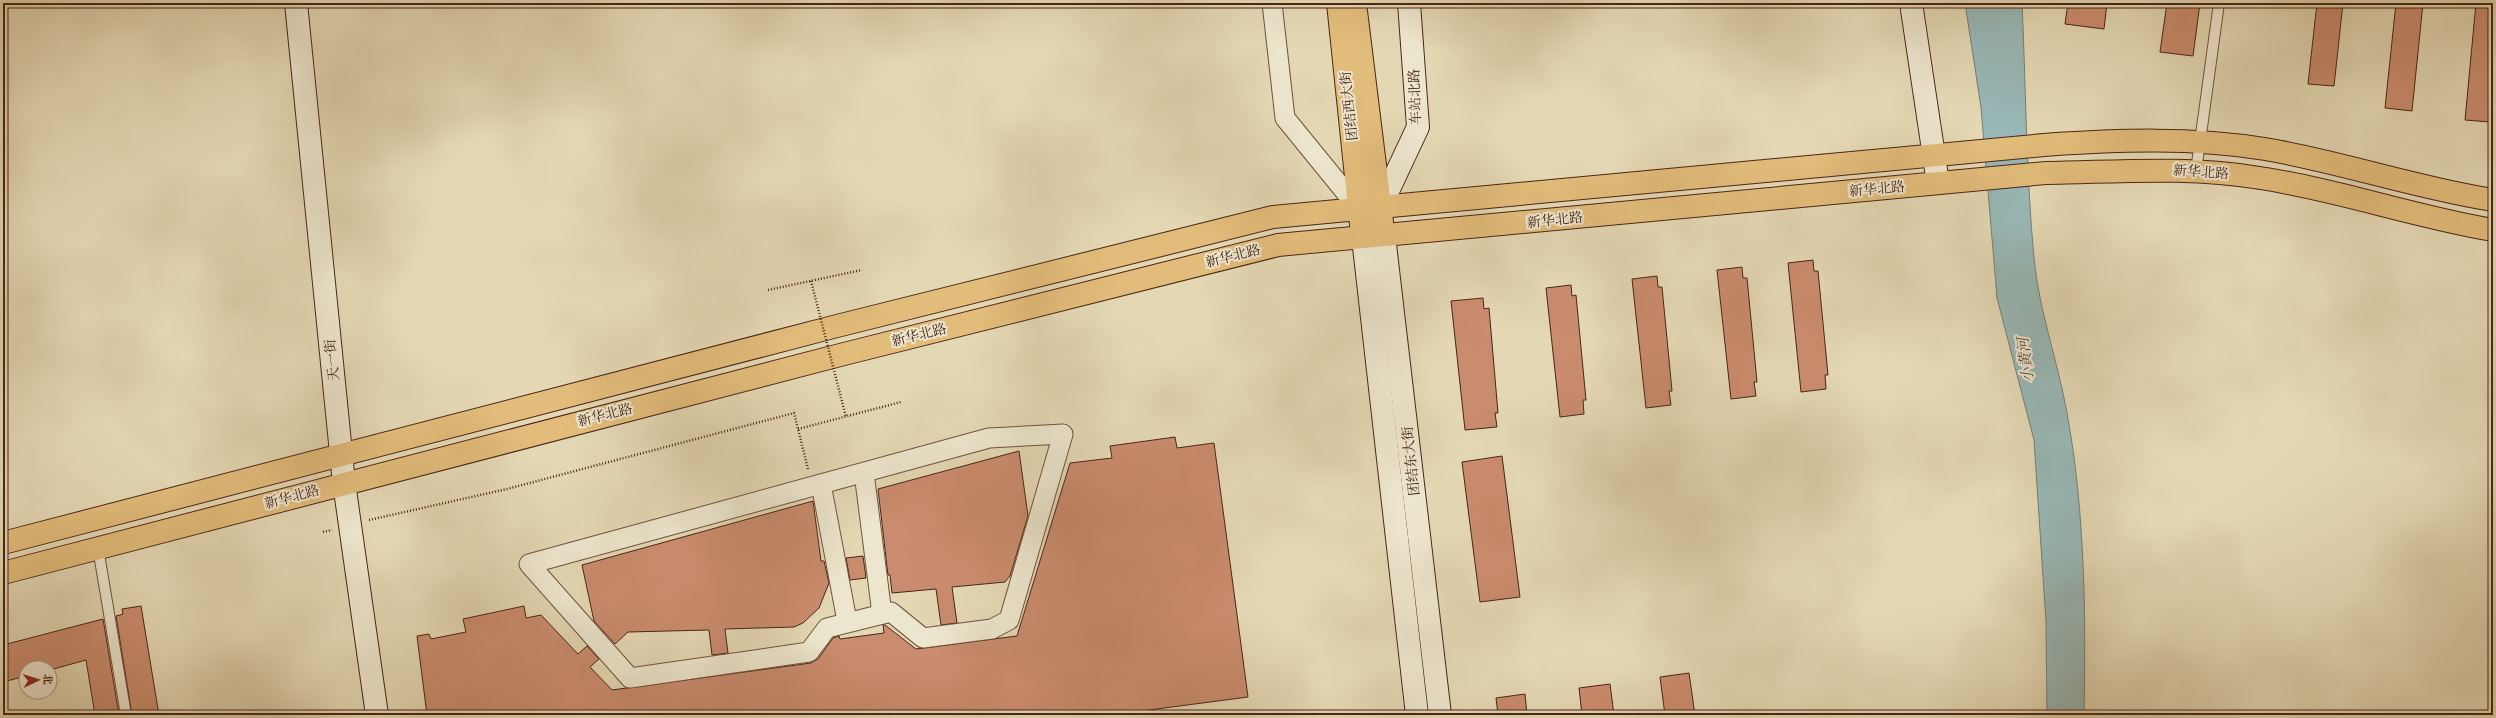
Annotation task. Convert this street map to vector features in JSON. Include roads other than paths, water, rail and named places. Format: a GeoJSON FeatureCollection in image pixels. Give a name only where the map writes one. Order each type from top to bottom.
{"type":"FeatureCollection","features":[{"type":"Feature","properties":{"kind":"main road","name":"团结西大街"},"geometry":{"type":"LineString","coordinates":[[1338,3],[1370,209]]}},
{"type":"Feature","properties":{"kind":"main road","name":"团结西大街"},"geometry":{"type":"LineString","coordinates":[[1355,3],[1370,209]]}},
{"type":"Feature","properties":{"kind":"main road","name":"新华北路"},"geometry":{"type":"LineString","coordinates":[[3,544],[845,324],[1273,217],[2044,145],[2136,140],[2199,142],[2294,154],[2493,200]]}},
{"type":"Feature","properties":{"kind":"main road","name":"新华北路"},"geometry":{"type":"LineString","coordinates":[[3,573],[844,354],[1278,245],[2046,173],[2137,169],[2196,171],[2288,183],[2493,230]]}},
{"type":"Feature","properties":{"kind":"main road","name":"团结东大街"},"geometry":{"type":"LineString","coordinates":[[1370,209],[1373,237]]}},
{"type":"Feature","properties":{"kind":"street","name":"天一街"},"geometry":{"type":"LineString","coordinates":[[296,3],[344,483],[377,715]]}},
{"type":"Feature","properties":{"kind":"street"},"geometry":{"type":"LineString","coordinates":[[1272,3],[1285,118],[1370,209]]}},
{"type":"Feature","properties":{"kind":"street","name":"车站北路"},"geometry":{"type":"LineString","coordinates":[[1370,209],[1418,127],[1409,3]]}},
{"type":"Feature","properties":{"kind":"street"},"geometry":{"type":"LineString","coordinates":[[1911,3],[1938,183]]}},
{"type":"Feature","properties":{"kind":"street","name":"团结东大街"},"geometry":{"type":"LineString","coordinates":[[1373,237],[1417,715]]}},
{"type":"Feature","properties":{"kind":"street","name":"团结东大街"},"geometry":{"type":"LineString","coordinates":[[1373,237],[1440,715]]}},
{"type":"Feature","properties":{"kind":"street"},"geometry":{"type":"LineString","coordinates":[[1064,434],[1009,620],[992,629],[923,638],[891,612],[847,621],[827,628],[809,652],[630,678],[529,564],[817,486],[989,438],[1064,434]]}},
{"type":"Feature","properties":{"kind":"street"},"geometry":{"type":"LineString","coordinates":[[864,472],[882,614]]}},
{"type":"Feature","properties":{"kind":"street"},"geometry":{"type":"LineString","coordinates":[[817,486],[847,621]]}},
{"type":"Feature","properties":{"kind":"lane"},"geometry":{"type":"LineString","coordinates":[[2196,171],[2219,3]]}},
{"type":"Feature","properties":{"kind":"lane"},"geometry":{"type":"LineString","coordinates":[[98,548],[126,715]]}},
{"type":"Feature","properties":{"kind":"water","name":"小黄河"},"geometry":{"type":"Polygon","coordinates":[[[1965,3],[2022,3],[2031,226],[2036,278],[2067,413],[2078,487],[2083,564],[2085,640],[2084,715],[2047,715],[2046,622],[2034,440],[1997,298],[1981,107],[1965,3]]]}}]}
